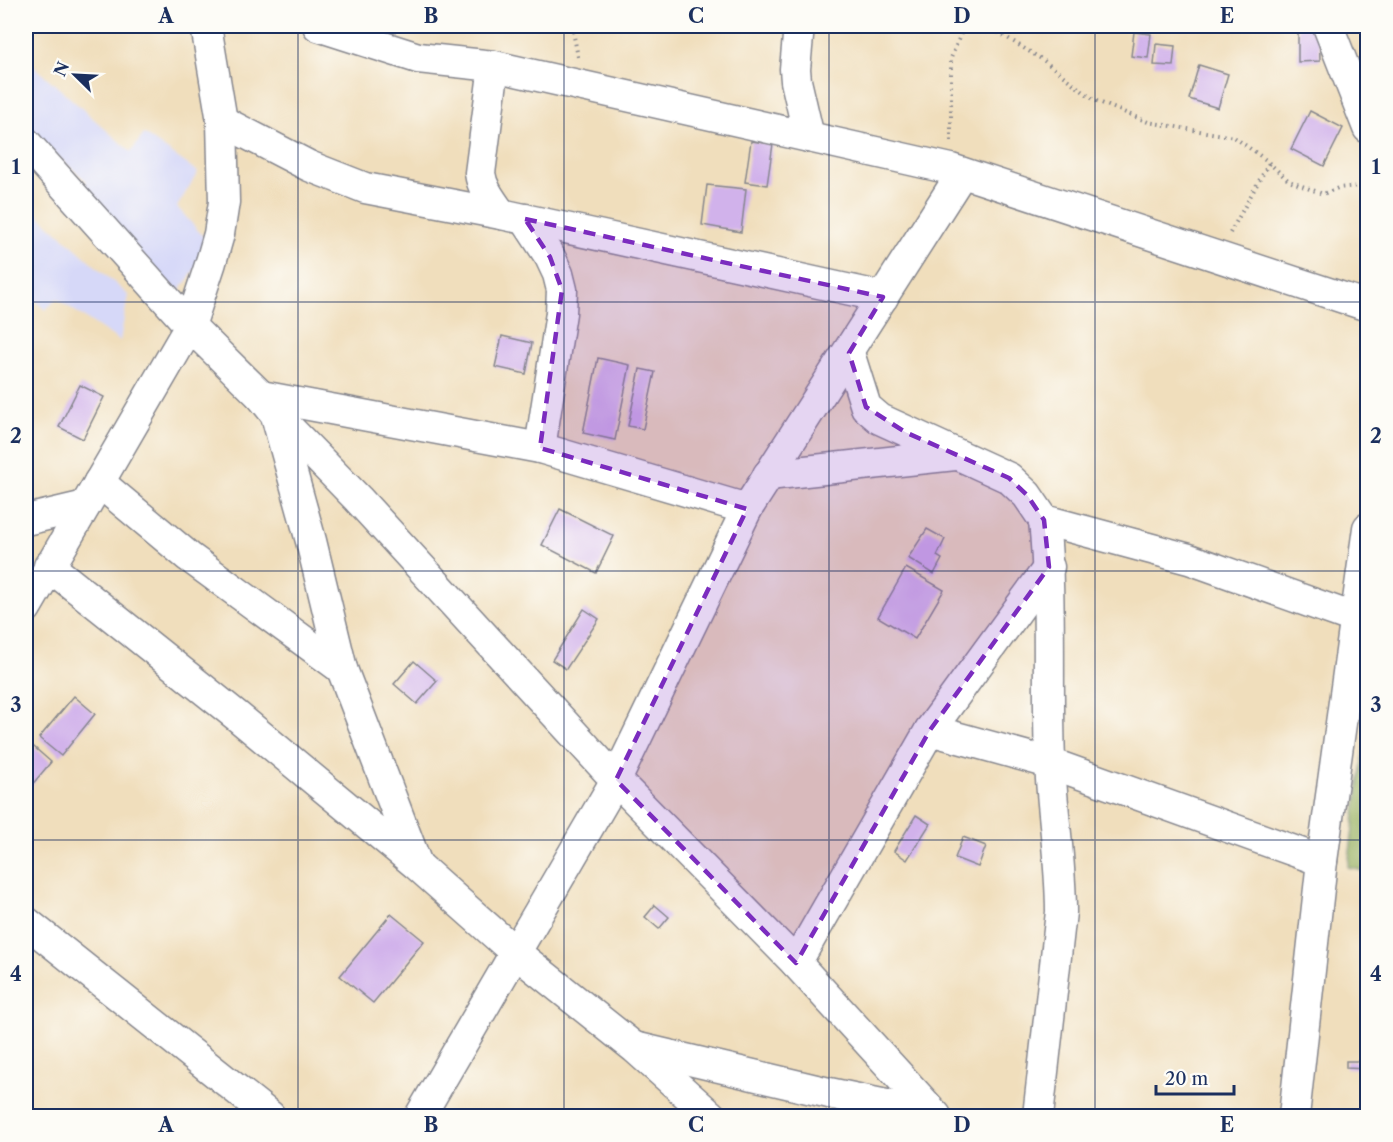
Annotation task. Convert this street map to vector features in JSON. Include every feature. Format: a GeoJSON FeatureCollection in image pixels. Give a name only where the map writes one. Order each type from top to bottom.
{"type":"FeatureCollection","features":[{"type":"Feature","properties":{"kind":"street"},"geometry":{"type":"LineString","coordinates":[[26,608],[190,326],[219,234],[224,202],[222,121],[206,26]]}},
{"type":"Feature","properties":{"kind":"street"},"geometry":{"type":"LineString","coordinates":[[318,26],[418,58],[494,66],[583,84],[956,171],[1368,306]]}},
{"type":"Feature","properties":{"kind":"street"},"geometry":{"type":"LineString","coordinates":[[799,26],[796,75],[809,137]]}},
{"type":"Feature","properties":{"kind":"street"},"geometry":{"type":"LineString","coordinates":[[1328,26],[1368,128]]}},
{"type":"Feature","properties":{"kind":"street"},"geometry":{"type":"LineString","coordinates":[[494,66],[480,173],[481,182],[486,191],[513,216],[550,257],[562,290],[561,313],[540,448]]}},
{"type":"Feature","properties":{"kind":"street"},"geometry":{"type":"LineString","coordinates":[[222,121],[309,166],[365,188],[513,216],[883,297]]}},
{"type":"Feature","properties":{"kind":"street"},"geometry":{"type":"LineString","coordinates":[[27,148],[190,326],[358,499],[616,780],[796,963],[935,1116]]}},
{"type":"Feature","properties":{"kind":"street"},"geometry":{"type":"LineString","coordinates":[[420,1116],[616,780],[747,509],[849,353],[956,171]]}},
{"type":"Feature","properties":{"kind":"street"},"geometry":{"type":"LineString","coordinates":[[849,353],[866,407],[880,419],[1009,478],[1027,495],[1044,520],[1049,567],[1050,763],[1061,880],[1061,912],[1038,1116]]}},
{"type":"Feature","properties":{"kind":"street"},"geometry":{"type":"LineString","coordinates":[[269,406],[540,448],[747,509]]}},
{"type":"Feature","properties":{"kind":"street"},"geometry":{"type":"LineString","coordinates":[[269,406],[311,541],[342,669],[417,865]]}},
{"type":"Feature","properties":{"kind":"street"},"geometry":{"type":"LineString","coordinates":[[768,475],[955,455]]}},
{"type":"Feature","properties":{"kind":"street"},"geometry":{"type":"LineString","coordinates":[[26,520],[92,494]]}},
{"type":"Feature","properties":{"kind":"street"},"geometry":{"type":"LineString","coordinates":[[92,494],[189,557],[342,669]]}},
{"type":"Feature","properties":{"kind":"street"},"geometry":{"type":"LineString","coordinates":[[1044,520],[1189,559],[1354,618]]}},
{"type":"Feature","properties":{"kind":"street"},"geometry":{"type":"LineString","coordinates":[[1294,1116],[1322,861],[1368,528]]}},
{"type":"Feature","properties":{"kind":"street"},"geometry":{"type":"LineString","coordinates":[[49,566],[237,716],[417,865],[516,953],[635,1047],[711,1116]]}},
{"type":"Feature","properties":{"kind":"street"},"geometry":{"type":"LineString","coordinates":[[796,963],[930,730],[1049,567]]}},
{"type":"Feature","properties":{"kind":"street"},"geometry":{"type":"LineString","coordinates":[[930,730],[1050,763],[1322,861]]}},
{"type":"Feature","properties":{"kind":"street"},"geometry":{"type":"LineString","coordinates":[[26,922],[270,1116]]}},
{"type":"Feature","properties":{"kind":"street"},"geometry":{"type":"LineString","coordinates":[[635,1047],[935,1116]]}},
{"type":"Feature","properties":{"kind":"path"},"geometry":{"type":"LineString","coordinates":[[956,171],[951,58],[964,26]]}},
{"type":"Feature","properties":{"kind":"path"},"geometry":{"type":"LineString","coordinates":[[988,26],[1044,60],[1094,100],[1148,122],[1234,138],[1269,163],[1288,181],[1323,194],[1338,188],[1368,185]]}},
{"type":"Feature","properties":{"kind":"path"},"geometry":{"type":"LineString","coordinates":[[1216,257],[1269,163]]}},
{"type":"Feature","properties":{"kind":"highlighted area"},"geometry":{"type":"Polygon","coordinates":[[[525,219],[883,297],[849,353],[866,407],[905,432],[1009,478],[1027,495],[1044,520],[1049,567],[930,730],[796,963],[616,780],[747,509],[540,448],[562,290],[550,257],[525,219]]]}},
{"type":"Feature","properties":{"kind":"shaded area"},"geometry":{"type":"Polygon","coordinates":[[[26,59],[131,152],[144,134],[198,172],[177,207],[212,246],[178,293],[79,192],[87,181],[26,131],[26,59]]]}},
{"type":"Feature","properties":{"kind":"shaded area"},"geometry":{"type":"Polygon","coordinates":[[[26,204],[128,295],[120,341],[57,299],[45,310],[26,290],[26,278],[35,268],[26,259],[26,204]]]}},
{"type":"Feature","properties":{"kind":"green space"},"geometry":{"type":"Polygon","coordinates":[[[1367,724],[1367,872],[1348,867],[1367,724]]]}},
{"type":"Feature","properties":{"kind":"building"},"geometry":{"type":"Polygon","coordinates":[[[1298,26],[1319,26],[1320,61],[1298,62],[1298,26]]]}},
{"type":"Feature","properties":{"kind":"building"},"geometry":{"type":"Polygon","coordinates":[[[1134,32],[1151,34],[1148,58],[1131,56],[1134,32]]]}},
{"type":"Feature","properties":{"kind":"building"},"geometry":{"type":"Polygon","coordinates":[[[1156,44],[1175,46],[1173,66],[1154,65],[1156,44]]]}},
{"type":"Feature","properties":{"kind":"building"},"geometry":{"type":"Polygon","coordinates":[[[1199,65],[1228,74],[1218,108],[1189,99],[1199,65]]]}},
{"type":"Feature","properties":{"kind":"building"},"geometry":{"type":"Polygon","coordinates":[[[1310,111],[1343,128],[1324,166],[1291,149],[1310,111]]]}},
{"type":"Feature","properties":{"kind":"building"},"geometry":{"type":"Polygon","coordinates":[[[751,141],[773,144],[767,185],[745,182],[751,141]]]}},
{"type":"Feature","properties":{"kind":"building"},"geometry":{"type":"Polygon","coordinates":[[[707,185],[746,189],[741,232],[702,225],[707,185]]]}},
{"type":"Feature","properties":{"kind":"building"},"geometry":{"type":"Polygon","coordinates":[[[502,336],[532,343],[526,374],[495,367],[502,336]]]}},
{"type":"Feature","properties":{"kind":"building"},"geometry":{"type":"Polygon","coordinates":[[[598,358],[630,365],[615,440],[583,433],[598,358]]]}},
{"type":"Feature","properties":{"kind":"building"},"geometry":{"type":"Polygon","coordinates":[[[640,369],[655,372],[643,429],[628,426],[640,369]]]}},
{"type":"Feature","properties":{"kind":"building"},"geometry":{"type":"Polygon","coordinates":[[[80,385],[104,397],[83,439],[59,427],[80,385]]]}},
{"type":"Feature","properties":{"kind":"building"},"geometry":{"type":"Polygon","coordinates":[[[560,509],[614,536],[596,573],[542,545],[560,509]]]}},
{"type":"Feature","properties":{"kind":"building"},"geometry":{"type":"Polygon","coordinates":[[[927,529],[945,539],[937,556],[942,559],[934,574],[908,558],[927,529]]]}},
{"type":"Feature","properties":{"kind":"building"},"geometry":{"type":"Polygon","coordinates":[[[906,568],[944,590],[915,639],[878,617],[906,568]]]}},
{"type":"Feature","properties":{"kind":"building"},"geometry":{"type":"Polygon","coordinates":[[[584,609],[599,619],[566,669],[552,660],[584,609]]]}},
{"type":"Feature","properties":{"kind":"building"},"geometry":{"type":"Polygon","coordinates":[[[414,661],[437,681],[417,704],[394,684],[414,661]]]}},
{"type":"Feature","properties":{"kind":"building"},"geometry":{"type":"Polygon","coordinates":[[[74,696],[95,714],[61,756],[39,738],[74,696]]]}},
{"type":"Feature","properties":{"kind":"building"},"geometry":{"type":"Polygon","coordinates":[[[26,740],[51,762],[26,792],[26,740]]]}},
{"type":"Feature","properties":{"kind":"building"},"geometry":{"type":"Polygon","coordinates":[[[916,815],[930,824],[907,860],[894,851],[916,815]]]}},
{"type":"Feature","properties":{"kind":"building"},"geometry":{"type":"Polygon","coordinates":[[[963,837],[986,846],[978,867],[955,858],[963,837]]]}},
{"type":"Feature","properties":{"kind":"building"},"geometry":{"type":"Polygon","coordinates":[[[655,905],[669,917],[659,929],[645,917],[655,905]]]}},
{"type":"Feature","properties":{"kind":"building"},"geometry":{"type":"Polygon","coordinates":[[[391,914],[424,941],[373,1003],[340,976],[391,914]]]}},
{"type":"Feature","properties":{"kind":"building"},"geometry":{"type":"Polygon","coordinates":[[[1346,1061],[1368,1061],[1368,1069],[1346,1068],[1346,1061]]]}}]}
